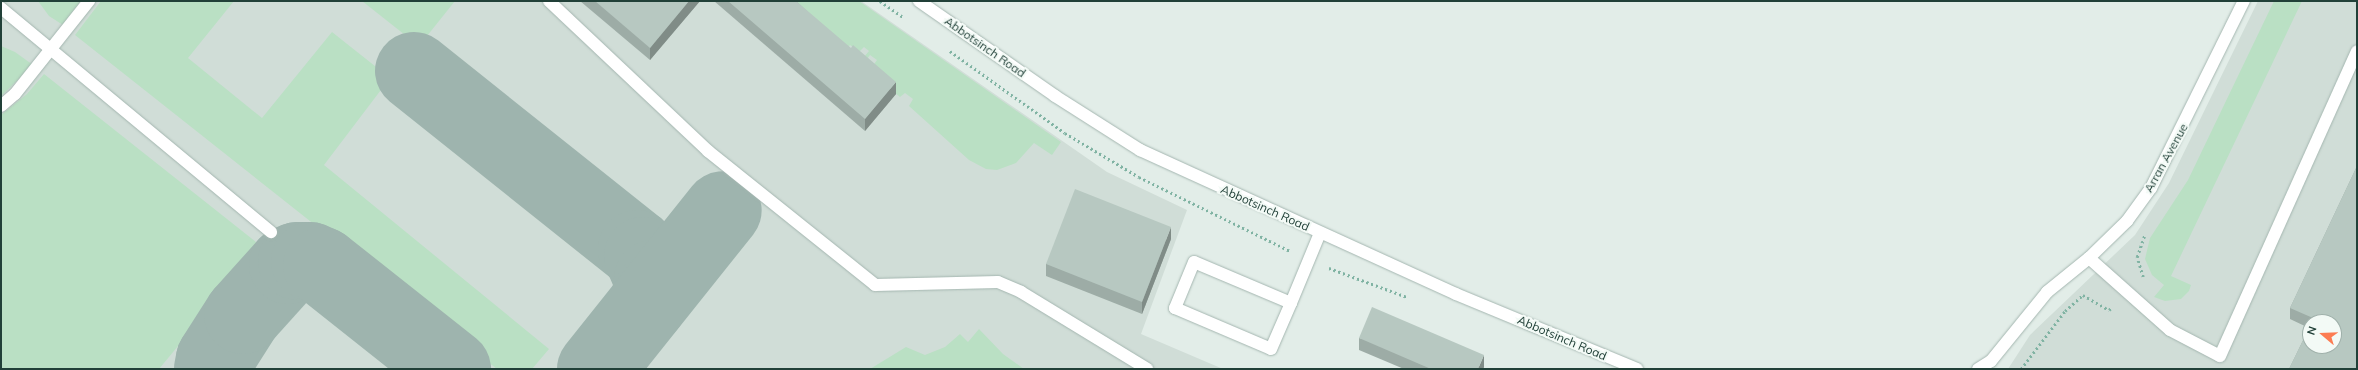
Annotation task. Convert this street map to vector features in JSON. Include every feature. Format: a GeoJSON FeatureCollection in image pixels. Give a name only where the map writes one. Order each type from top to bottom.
{"type":"FeatureCollection","features":[{"type":"Feature","properties":{"kind":"street"},"geometry":{"type":"LineString","coordinates":[[1,106],[15,94],[90,1]]}},
{"type":"Feature","properties":{"kind":"street"},"geometry":{"type":"LineString","coordinates":[[549,1],[708,151],[875,285],[998,282],[1021,292],[1147,369]]}},
{"type":"Feature","properties":{"kind":"street","name":"Abbotsinch Road"},"geometry":{"type":"LineString","coordinates":[[919,1],[1055,96],[1140,150],[1456,294],[1637,369]]}},
{"type":"Feature","properties":{"kind":"street","name":"Arran Avenue"},"geometry":{"type":"LineString","coordinates":[[1978,369],[1990,365],[2047,292],[2089,258],[2127,221],[2151,188],[2244,1]]}},
{"type":"Feature","properties":{"kind":"street"},"geometry":{"type":"LineString","coordinates":[[1,8],[272,232]]}},
{"type":"Feature","properties":{"kind":"street"},"geometry":{"type":"LineString","coordinates":[[2089,258],[2170,330],[2220,356],[2357,51]]}},
{"type":"Feature","properties":{"kind":"street"},"geometry":{"type":"LineString","coordinates":[[1291,303],[1194,262],[1175,308],[1272,349],[1320,233]]}},
{"type":"Feature","properties":{"kind":"path"},"geometry":{"type":"LineString","coordinates":[[2021,369],[2030,354]]}},
{"type":"Feature","properties":{"kind":"shaded area"},"geometry":{"type":"Polygon","coordinates":[[[1,1],[861,1],[1107,172],[1187,210],[1141,334],[1223,369],[1,369],[1,1]]]}},
{"type":"Feature","properties":{"kind":"shaded area"},"geometry":{"type":"Polygon","coordinates":[[[2258,1],[2357,1],[2357,369],[2008,369],[2030,335],[2135,235],[2169,183],[2258,1]]]}},
{"type":"Feature","properties":{"kind":"green space"},"geometry":{"type":"Polygon","coordinates":[[[38,1],[81,1],[63,25],[49,16],[38,1]]]}},
{"type":"Feature","properties":{"kind":"green space"},"geometry":{"type":"Polygon","coordinates":[[[101,1],[234,1],[188,58],[262,118],[332,32],[390,78],[324,165],[549,349],[532,369],[497,369],[75,35],[101,1]]]}},
{"type":"Feature","properties":{"kind":"green space"},"geometry":{"type":"Polygon","coordinates":[[[362,1],[455,1],[419,46],[362,1]]]}},
{"type":"Feature","properties":{"kind":"green space"},"geometry":{"type":"Polygon","coordinates":[[[787,1],[859,1],[1061,142],[1052,155],[1034,143],[1016,163],[997,170],[986,169],[969,160],[909,106],[913,99],[905,93],[900,97],[869,71],[877,60],[870,55],[867,59],[864,57],[869,51],[864,47],[859,52],[850,45],[847,49],[787,1]]]}},
{"type":"Feature","properties":{"kind":"green space"},"geometry":{"type":"Polygon","coordinates":[[[2274,1],[2302,1],[2171,276],[2191,285],[2189,291],[2181,299],[2165,301],[2154,297],[2164,285],[2152,275],[2145,259],[2150,238],[2188,180],[2274,1]]]}},
{"type":"Feature","properties":{"kind":"green space"},"geometry":{"type":"Polygon","coordinates":[[[1,46],[15,52],[33,65],[1,96],[1,46]]]}},
{"type":"Feature","properties":{"kind":"green space"},"geometry":{"type":"Polygon","coordinates":[[[44,74],[261,246],[159,369],[1,369],[1,115],[27,94],[44,74]]]}},
{"type":"Feature","properties":{"kind":"green space"},"geometry":{"type":"Polygon","coordinates":[[[979,329],[1003,354],[1024,369],[870,369],[906,347],[925,355],[945,347],[960,334],[968,342],[979,329]]]}},
{"type":"Feature","properties":{"kind":"green space"},"geometry":{"type":"Polygon","coordinates":[[[630,360],[646,369],[618,369],[621,364],[630,360]]]}},
{"type":"Feature","properties":{"kind":"building"},"geometry":{"type":"Polygon","coordinates":[[[595,1],[689,1],[650,48],[595,1]]]}},
{"type":"Feature","properties":{"kind":"building"},"geometry":{"type":"Polygon","coordinates":[[[728,1],[796,1],[851,48],[853,45],[896,82],[865,119],[728,1]]]}},
{"type":"Feature","properties":{"kind":"building"},"geometry":{"type":"Polygon","coordinates":[[[2357,166],[2357,369],[2289,369],[2302,342],[2302,354],[2342,354],[2342,314],[2304,314],[2290,308],[2357,166]]]}},
{"type":"Feature","properties":{"kind":"building"},"geometry":{"type":"Polygon","coordinates":[[[1075,189],[1171,227],[1142,302],[1046,264],[1075,189]]]}},
{"type":"Feature","properties":{"kind":"building"},"geometry":{"type":"Polygon","coordinates":[[[1372,307],[1484,355],[1478,369],[1431,369],[1359,338],[1372,307]]]}},
{"type":"Feature","properties":{"kind":"taxiway"},"geometry":{"type":"LineString","coordinates":[[414,71],[637,249],[643,256],[653,279],[652,293],[647,305]]}},
{"type":"Feature","properties":{"kind":"taxiway"},"geometry":{"type":"LineString","coordinates":[[596,369],[723,210]]}},
{"type":"Feature","properties":{"kind":"taxiway"},"geometry":{"type":"LineString","coordinates":[[213,369],[215,359],[243,315],[288,265],[297,261],[310,261],[322,266],[452,369]]}}]}
